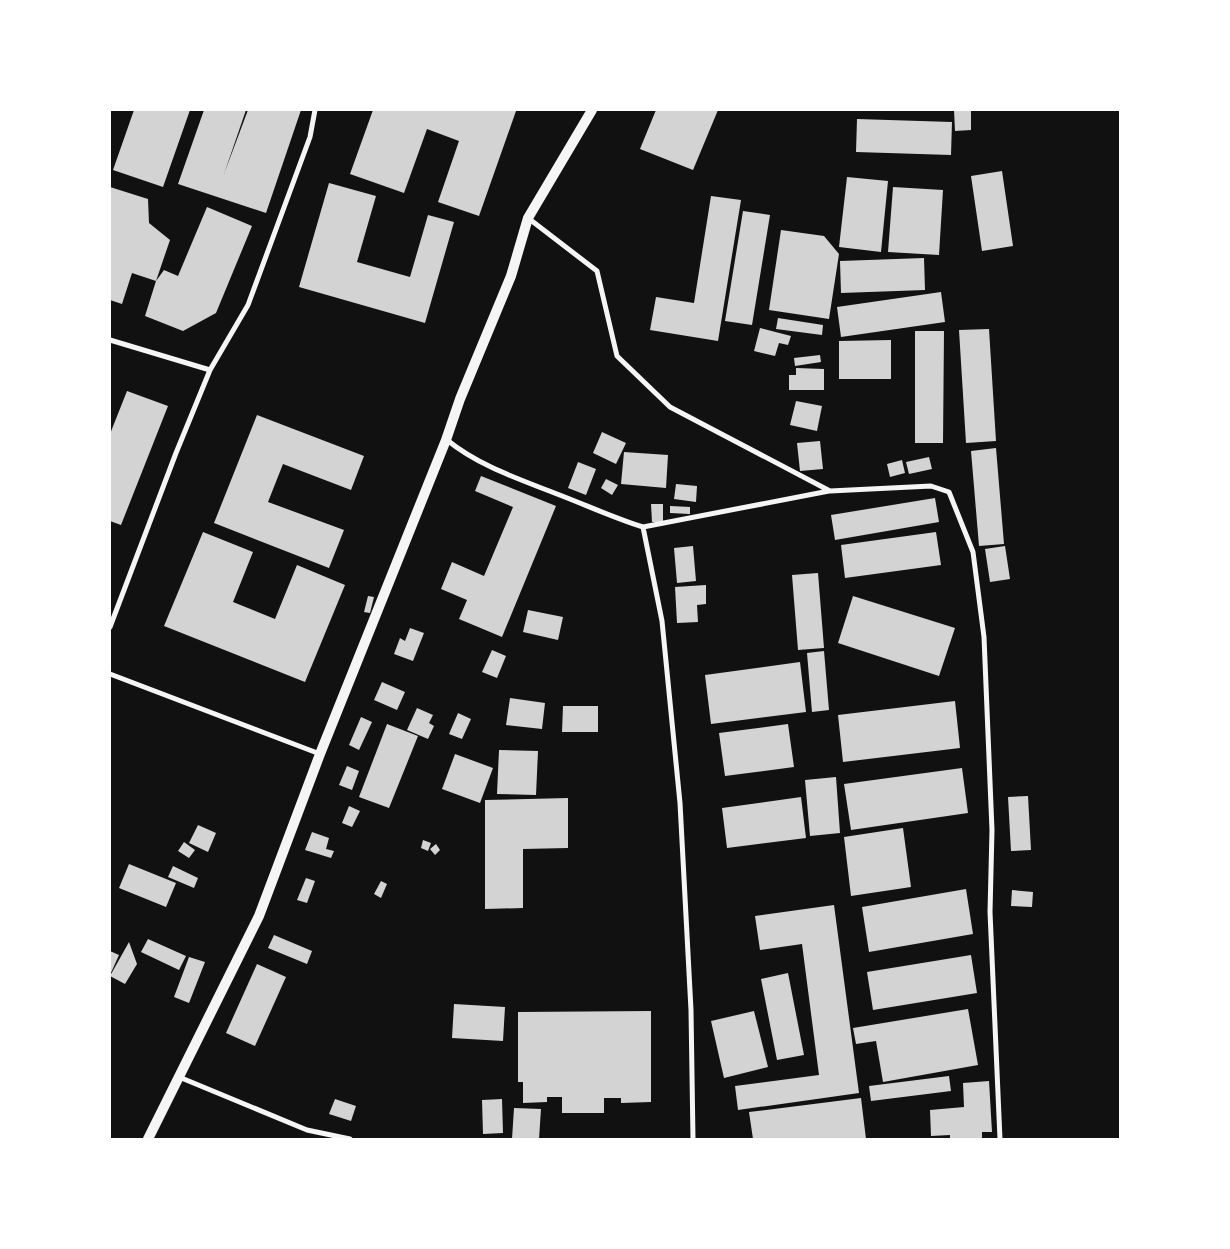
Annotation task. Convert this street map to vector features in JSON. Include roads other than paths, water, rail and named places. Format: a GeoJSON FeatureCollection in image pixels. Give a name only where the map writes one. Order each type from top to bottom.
{"type":"FeatureCollection","features":[{"type":"Feature","properties":{"kind":"main road"},"geometry":{"type":"LineString","coordinates":[[148,1139],[259,916],[320,754],[446,440],[460,399],[511,276],[528,218],[592,110]]}},
{"type":"Feature","properties":{"kind":"street"},"geometry":{"type":"LineString","coordinates":[[110,627],[176,453],[210,370],[248,305],[310,137],[315,110]]}},
{"type":"Feature","properties":{"kind":"street"},"geometry":{"type":"LineString","coordinates":[[528,218],[597,271],[617,356],[670,408],[830,491]]}},
{"type":"Feature","properties":{"kind":"street"},"geometry":{"type":"LineString","coordinates":[[110,340],[210,370]]}},
{"type":"Feature","properties":{"kind":"street"},"geometry":{"type":"LineString","coordinates":[[446,440],[463,453],[515,478],[643,527],[830,491],[931,486],[949,492],[973,552],[984,637],[992,830],[990,912],[1000,1139]]}},
{"type":"Feature","properties":{"kind":"street"},"geometry":{"type":"LineString","coordinates":[[643,527],[662,621],[680,803],[692,1020],[693,1139]]}},
{"type":"Feature","properties":{"kind":"street"},"geometry":{"type":"LineString","coordinates":[[110,674],[320,754]]}},
{"type":"Feature","properties":{"kind":"street"},"geometry":{"type":"LineString","coordinates":[[179,1077],[307,1130],[350,1139]]}}]}
